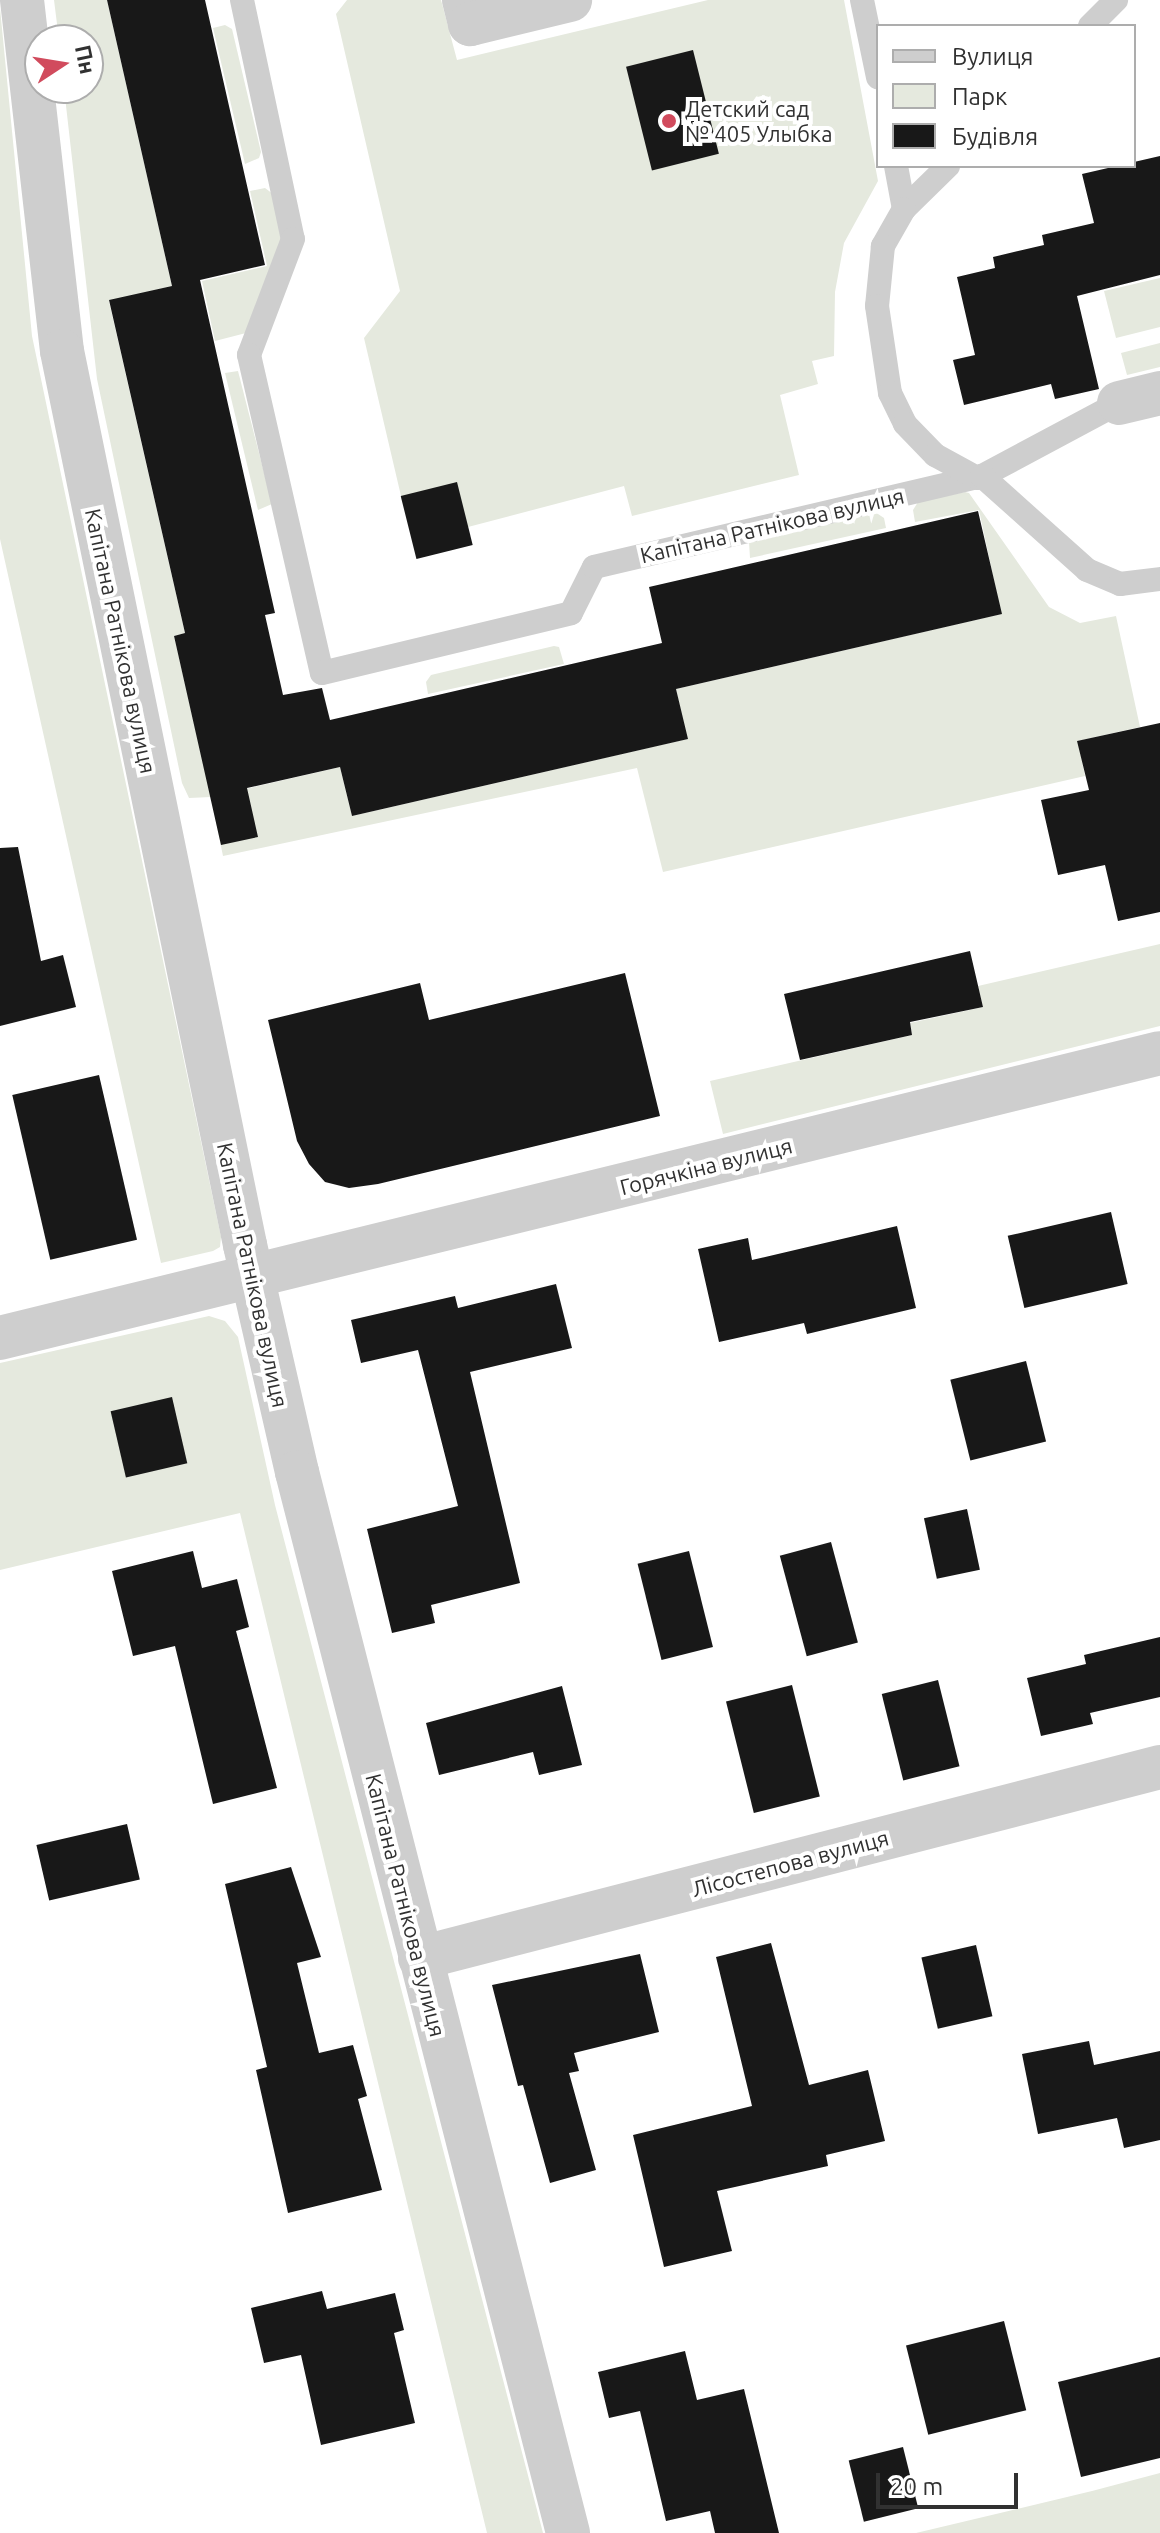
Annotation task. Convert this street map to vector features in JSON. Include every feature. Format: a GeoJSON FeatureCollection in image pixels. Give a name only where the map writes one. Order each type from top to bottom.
{"type":"FeatureCollection","features":[{"type":"Feature","properties":{"kind":"street","name":"Капітана Ратнікова вулиця"},"geometry":{"type":"LineString","coordinates":[[22,0],[62,351],[253,1279],[420,1958],[568,2533]]}},
{"type":"Feature","properties":{"kind":"street"},"geometry":{"type":"LineString","coordinates":[[464,0],[470,24],[570,0]]}},
{"type":"Feature","properties":{"kind":"street","name":"Горячкіна вулиця"},"geometry":{"type":"LineString","coordinates":[[0,1338],[253,1279],[1160,1053]]}},
{"type":"Feature","properties":{"kind":"street","name":"Лісостепова вулиця"},"geometry":{"type":"LineString","coordinates":[[420,1958],[1160,1767]]}},
{"type":"Feature","properties":{"kind":"lane","name":"Капітана Ратнікова вулиця"},"geometry":{"type":"LineString","coordinates":[[242,0],[293,239],[249,355],[322,673],[571,613],[594,567],[980,477],[1140,398]]}},
{"type":"Feature","properties":{"kind":"lane"},"geometry":{"type":"LineString","coordinates":[[862,0],[876,67]]}},
{"type":"Feature","properties":{"kind":"lane"},"geometry":{"type":"LineString","coordinates":[[1092,24],[1116,0]]}},
{"type":"Feature","properties":{"kind":"lane"},"geometry":{"type":"LineString","coordinates":[[896,168],[904,209]]}},
{"type":"Feature","properties":{"kind":"lane"},"geometry":{"type":"LineString","coordinates":[[946,168],[904,209],[883,246],[877,306],[890,393],[905,424],[935,455],[980,477],[1087,570],[1120,584],[1160,579]]}},
{"type":"Feature","properties":{"kind":"green space"},"geometry":{"type":"Polygon","coordinates":[[[54,0],[107,0],[172,286],[109,301],[185,633],[174,636],[211,797],[189,798],[182,783],[97,379],[66,104],[104,104],[104,24],[57,24],[54,0]]]}},
{"type":"Feature","properties":{"kind":"green space"},"geometry":{"type":"Polygon","coordinates":[[[347,0],[441,0],[457,60],[708,0],[844,0],[878,181],[844,243],[835,292],[834,356],[812,361],[818,384],[780,395],[799,475],[632,516],[624,486],[468,527],[401,496],[364,338],[400,291],[336,14],[347,0]]]}},
{"type":"Feature","properties":{"kind":"green space"},"geometry":{"type":"Polygon","coordinates":[[[0,8],[32,336],[221,1237],[220,1247],[213,1251],[161,1263],[0,539],[0,8]]]}},
{"type":"Feature","properties":{"kind":"green space"},"geometry":{"type":"Polygon","coordinates":[[[225,25],[232,29],[261,152],[259,158],[245,164],[213,28],[225,25]]]}},
{"type":"Feature","properties":{"kind":"green space"},"geometry":{"type":"Polygon","coordinates":[[[265,188],[273,194],[283,240],[246,333],[215,341],[202,281],[267,266],[250,191],[265,188]]]}},
{"type":"Feature","properties":{"kind":"green space"},"geometry":{"type":"Polygon","coordinates":[[[1160,278],[1160,327],[1116,338],[1104,291],[1160,278]]]}},
{"type":"Feature","properties":{"kind":"green space"},"geometry":{"type":"Polygon","coordinates":[[[1160,343],[1160,367],[1127,375],[1121,353],[1160,343]]]}},
{"type":"Feature","properties":{"kind":"green space"},"geometry":{"type":"Polygon","coordinates":[[[238,371],[272,504],[258,510],[225,373],[238,371]]]}},
{"type":"Feature","properties":{"kind":"green space"},"geometry":{"type":"Polygon","coordinates":[[[965,492],[969,493],[1049,607],[1080,623],[1116,616],[1140,727],[1078,741],[1085,776],[663,872],[637,768],[223,856],[211,797],[340,767],[352,816],[687,739],[676,689],[1001,614],[979,510],[915,522],[913,510],[918,502],[965,492]]]}},
{"type":"Feature","properties":{"kind":"green space"},"geometry":{"type":"Polygon","coordinates":[[[875,512],[884,518],[886,528],[750,558],[749,542],[875,512]]]}},
{"type":"Feature","properties":{"kind":"green space"},"geometry":{"type":"Polygon","coordinates":[[[559,647],[564,664],[428,694],[426,682],[431,675],[559,647]]]}},
{"type":"Feature","properties":{"kind":"green space"},"geometry":{"type":"Polygon","coordinates":[[[1160,944],[1160,1026],[723,1134],[710,1081],[912,1035],[910,1023],[983,1007],[978,986],[1160,944]]]}},
{"type":"Feature","properties":{"kind":"green space"},"geometry":{"type":"Polygon","coordinates":[[[209,1316],[225,1321],[238,1337],[275,1505],[543,2533],[487,2533],[240,1513],[0,1570],[0,1363],[209,1316]]]}},
{"type":"Feature","properties":{"kind":"green space"},"geometry":{"type":"Polygon","coordinates":[[[1160,2473],[1160,2533],[916,2533],[1092,2491],[1160,2473]]]}},
{"type":"Feature","properties":{"kind":"building"},"geometry":{"type":"Polygon","coordinates":[[[107,0],[205,0],[265,265],[200,280],[275,613],[265,615],[283,695],[322,688],[330,720],[662,643],[649,587],[978,511],[1002,614],[676,689],[688,739],[352,816],[340,767],[247,788],[258,837],[221,845],[174,636],[185,633],[109,300],[172,286],[107,0]]]}},
{"type":"Feature","properties":{"kind":"building"},"geometry":{"type":"Polygon","coordinates":[[[693,50],[719,154],[652,171],[626,67],[693,50]]]}},
{"type":"Feature","properties":{"kind":"building"},"geometry":{"type":"Polygon","coordinates":[[[1160,156],[1160,275],[1077,296],[1099,389],[1055,399],[1051,384],[964,405],[953,360],[975,355],[957,277],[995,268],[993,257],[1044,245],[1042,235],[1094,223],[1082,174],[1108,168],[1136,168],[1136,162],[1160,156]]]}},
{"type":"Feature","properties":{"kind":"building"},"geometry":{"type":"Polygon","coordinates":[[[457,482],[473,545],[416,559],[401,496],[457,482]]]}},
{"type":"Feature","properties":{"kind":"building"},"geometry":{"type":"Polygon","coordinates":[[[1160,723],[1160,912],[1118,921],[1105,865],[1058,875],[1041,800],[1089,790],[1077,741],[1160,723]]]}},
{"type":"Feature","properties":{"kind":"building"},"geometry":{"type":"Polygon","coordinates":[[[18,847],[41,961],[63,955],[76,1007],[0,1026],[0,848],[18,847]]]}},
{"type":"Feature","properties":{"kind":"building"},"geometry":{"type":"Polygon","coordinates":[[[970,951],[983,1007],[910,1022],[912,1035],[800,1060],[784,994],[970,951]]]}},
{"type":"Feature","properties":{"kind":"building"},"geometry":{"type":"Polygon","coordinates":[[[625,973],[660,1116],[378,1184],[349,1188],[325,1182],[309,1164],[297,1141],[268,1020],[420,983],[429,1020],[625,973]]]}},
{"type":"Feature","properties":{"kind":"building"},"geometry":{"type":"Polygon","coordinates":[[[99,1075],[137,1240],[50,1260],[12,1095],[99,1075]]]}},
{"type":"Feature","properties":{"kind":"building"},"geometry":{"type":"Polygon","coordinates":[[[1111,1212],[1128,1284],[1024,1308],[1008,1236],[1111,1212]]]}},
{"type":"Feature","properties":{"kind":"building"},"geometry":{"type":"Polygon","coordinates":[[[897,1226],[916,1308],[807,1334],[804,1323],[719,1342],[698,1249],[748,1238],[752,1260],[897,1226]]]}},
{"type":"Feature","properties":{"kind":"building"},"geometry":{"type":"Polygon","coordinates":[[[556,1284],[572,1348],[470,1372],[520,1583],[431,1605],[435,1623],[392,1633],[367,1529],[458,1506],[418,1350],[361,1363],[351,1320],[455,1296],[458,1308],[556,1284]]]}},
{"type":"Feature","properties":{"kind":"building"},"geometry":{"type":"Polygon","coordinates":[[[1026,1361],[1046,1442],[970,1460],[950,1380],[1026,1361]]]}},
{"type":"Feature","properties":{"kind":"building"},"geometry":{"type":"Polygon","coordinates":[[[172,1397],[187,1463],[126,1477],[111,1411],[172,1397]]]}},
{"type":"Feature","properties":{"kind":"building"},"geometry":{"type":"Polygon","coordinates":[[[967,1509],[980,1570],[937,1579],[924,1518],[967,1509]]]}},
{"type":"Feature","properties":{"kind":"building"},"geometry":{"type":"Polygon","coordinates":[[[831,1542],[858,1642],[807,1656],[780,1556],[831,1542]]]}},
{"type":"Feature","properties":{"kind":"building"},"geometry":{"type":"Polygon","coordinates":[[[193,1551],[202,1588],[237,1579],[249,1627],[236,1631],[277,1788],[213,1804],[175,1646],[133,1656],[112,1571],[193,1551]]]}},
{"type":"Feature","properties":{"kind":"building"},"geometry":{"type":"Polygon","coordinates":[[[689,1551],[713,1647],[662,1660],[638,1564],[689,1551]]]}},
{"type":"Feature","properties":{"kind":"building"},"geometry":{"type":"Polygon","coordinates":[[[1160,1637],[1160,1697],[1090,1713],[1093,1724],[1041,1736],[1027,1678],[1086,1664],[1084,1655],[1160,1637]]]}},
{"type":"Feature","properties":{"kind":"building"},"geometry":{"type":"Polygon","coordinates":[[[938,1680],[960,1766],[903,1780],[882,1694],[938,1680]]]}},
{"type":"Feature","properties":{"kind":"building"},"geometry":{"type":"Polygon","coordinates":[[[792,1685],[820,1797],[754,1813],[726,1701],[792,1685]]]}},
{"type":"Feature","properties":{"kind":"building"},"geometry":{"type":"Polygon","coordinates":[[[562,1686],[582,1765],[539,1775],[533,1752],[439,1775],[426,1723],[562,1686]]]}},
{"type":"Feature","properties":{"kind":"building"},"geometry":{"type":"Polygon","coordinates":[[[127,1824],[140,1880],[49,1900],[36,1845],[127,1824]]]}},
{"type":"Feature","properties":{"kind":"building"},"geometry":{"type":"Polygon","coordinates":[[[291,1867],[321,1957],[297,1963],[319,2053],[353,2045],[367,2096],[358,2099],[382,2190],[288,2213],[256,2070],[267,2067],[225,1884],[291,1867]]]}},
{"type":"Feature","properties":{"kind":"building"},"geometry":{"type":"Polygon","coordinates":[[[771,1943],[809,2085],[868,2070],[885,2141],[826,2155],[828,2166],[717,2191],[732,2251],[664,2267],[633,2135],[752,2106],[716,1957],[771,1943]]]}},
{"type":"Feature","properties":{"kind":"building"},"geometry":{"type":"Polygon","coordinates":[[[976,1945],[992,2016],[938,2029],[921,1958],[976,1945]]]}},
{"type":"Feature","properties":{"kind":"building"},"geometry":{"type":"Polygon","coordinates":[[[640,1954],[659,2032],[574,2053],[579,2071],[569,2073],[596,2170],[550,2183],[523,2085],[518,2086],[492,1985],[640,1954]]]}},
{"type":"Feature","properties":{"kind":"building"},"geometry":{"type":"Polygon","coordinates":[[[1089,2041],[1094,2065],[1160,2051],[1160,2140],[1124,2148],[1117,2118],[1038,2134],[1022,2054],[1089,2041]]]}},
{"type":"Feature","properties":{"kind":"building"},"geometry":{"type":"Polygon","coordinates":[[[322,2291],[327,2309],[395,2293],[404,2330],[394,2333],[415,2423],[321,2445],[301,2355],[264,2363],[251,2308],[322,2291]]]}},
{"type":"Feature","properties":{"kind":"building"},"geometry":{"type":"Polygon","coordinates":[[[1004,2321],[1026,2410],[928,2435],[906,2345],[1004,2321]]]}},
{"type":"Feature","properties":{"kind":"building"},"geometry":{"type":"Polygon","coordinates":[[[685,2351],[697,2400],[744,2389],[779,2533],[715,2533],[710,2511],[666,2521],[640,2411],[609,2418],[598,2372],[685,2351]]]}},
{"type":"Feature","properties":{"kind":"building"},"geometry":{"type":"Polygon","coordinates":[[[1160,2357],[1160,2458],[1081,2477],[1058,2382],[1160,2357]]]}},
{"type":"Feature","properties":{"kind":"building"},"geometry":{"type":"Polygon","coordinates":[[[903,2447],[918,2508],[864,2522],[849,2461],[903,2447]]]}},
{"type":"Feature","properties":{"kind":"place","name":"Детский сад № 405 Улыбка"},"geometry":{"type":"Point","coordinates":[669,121]}}]}
